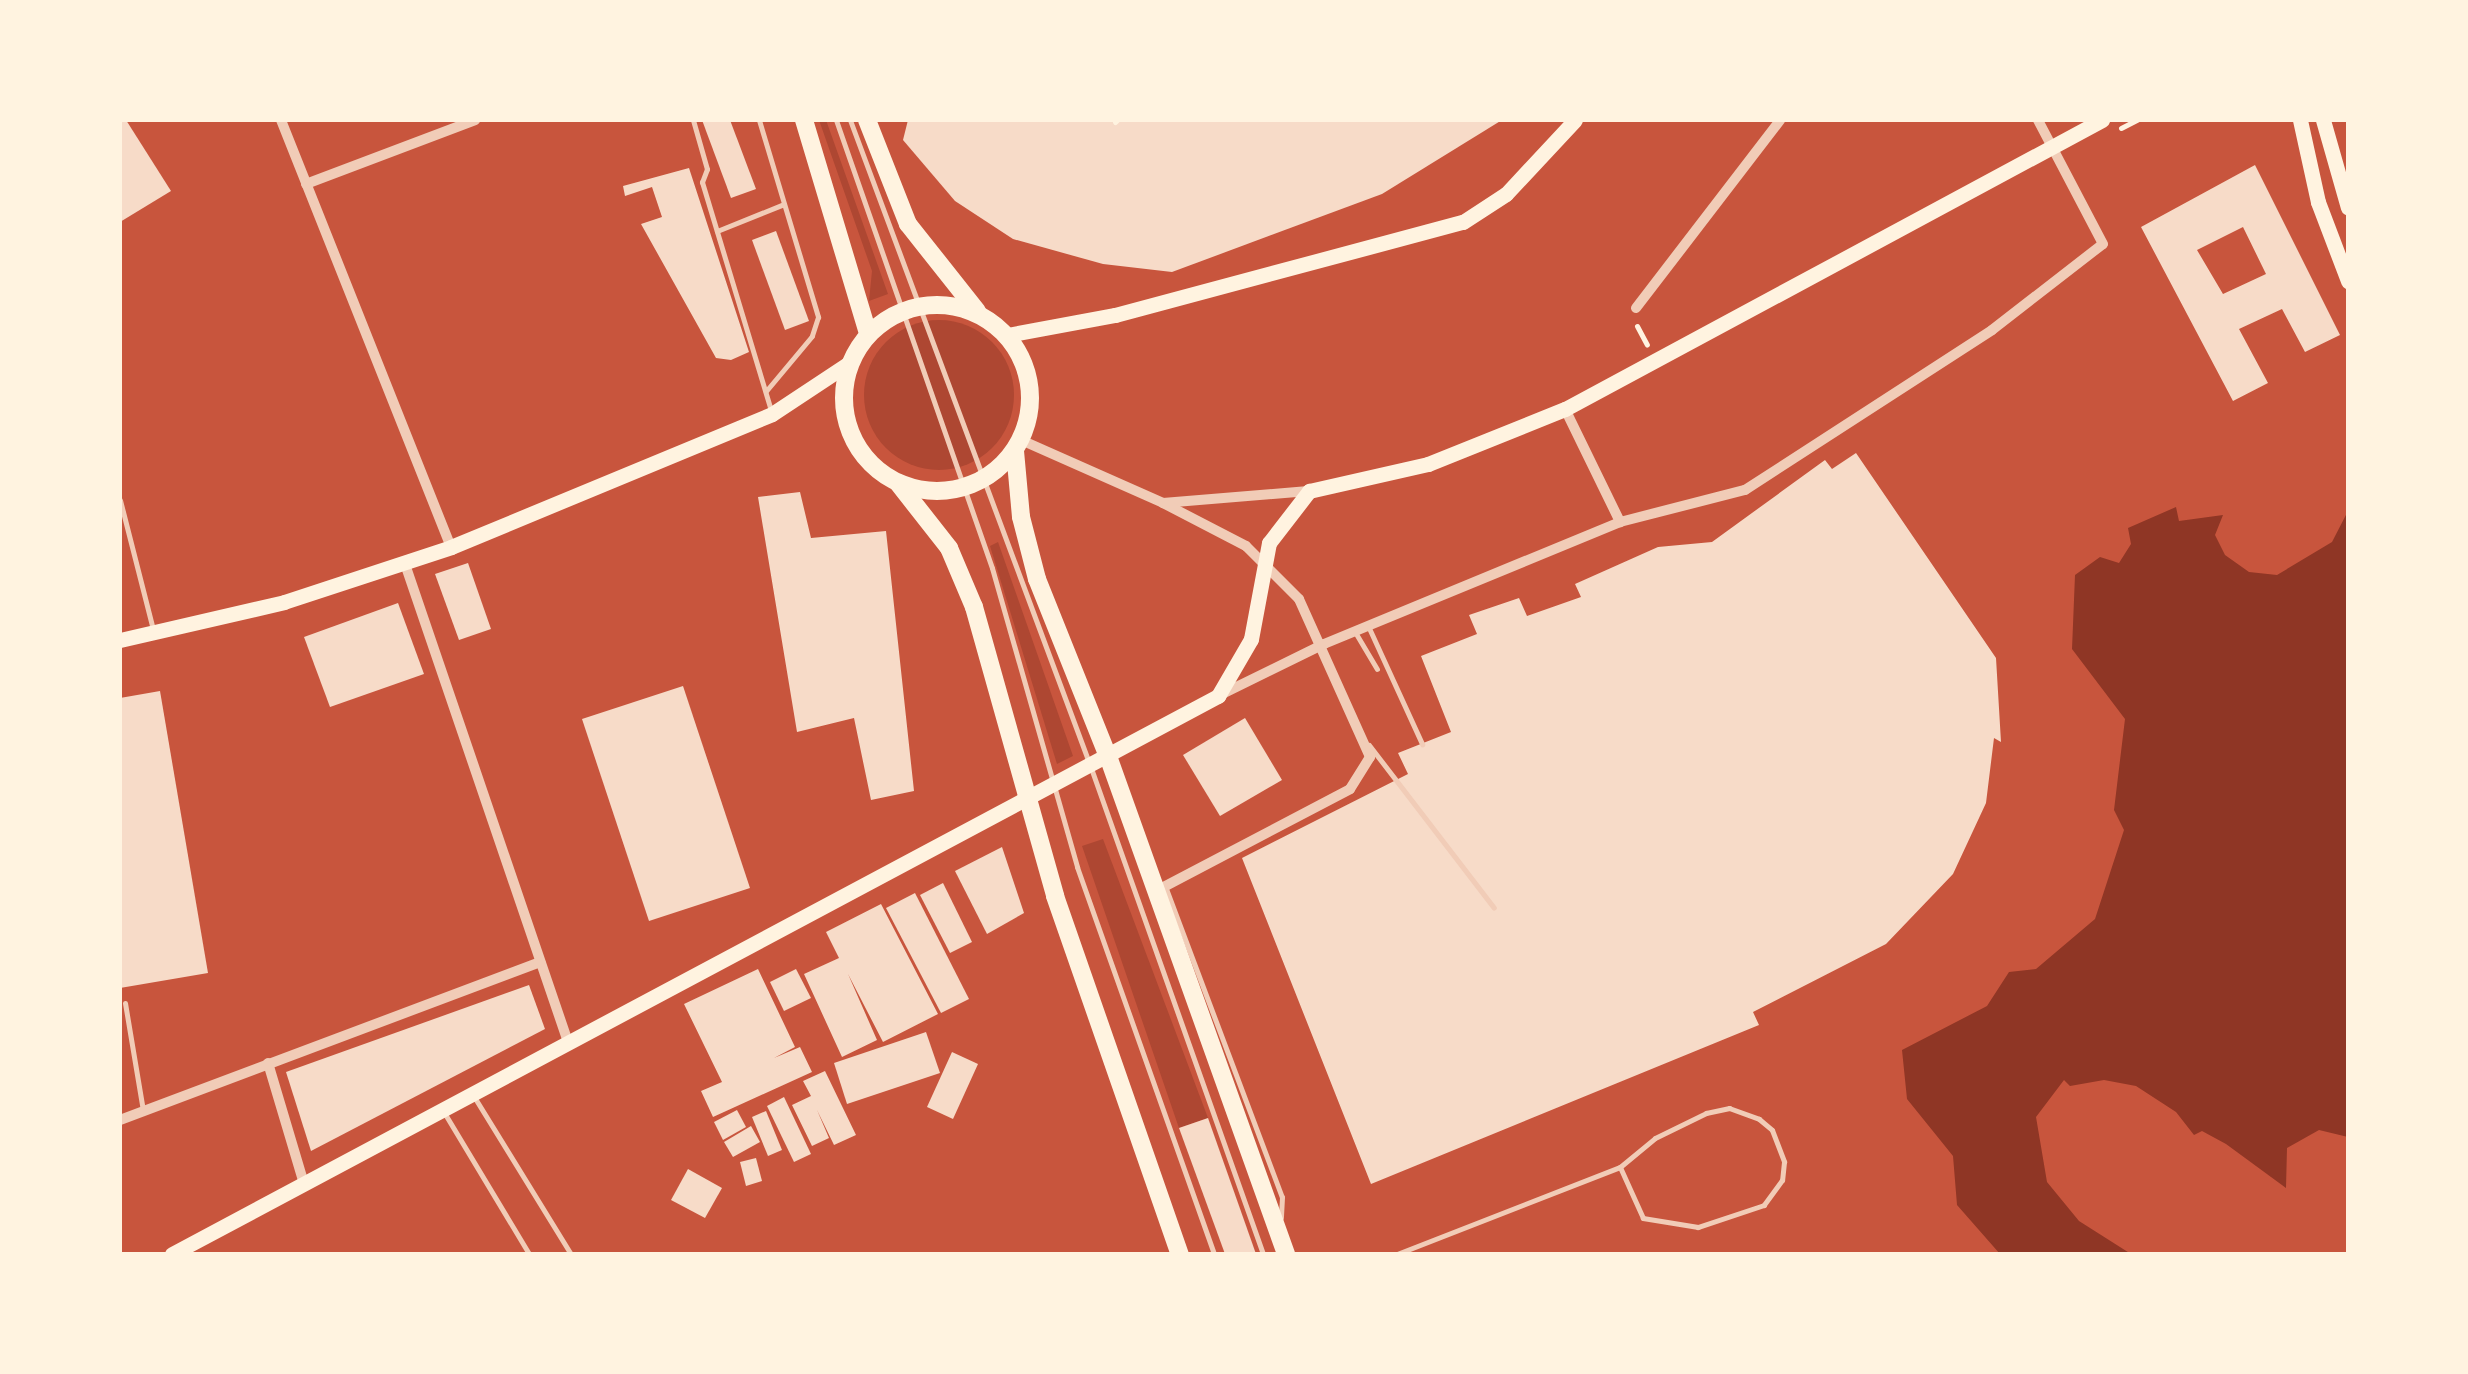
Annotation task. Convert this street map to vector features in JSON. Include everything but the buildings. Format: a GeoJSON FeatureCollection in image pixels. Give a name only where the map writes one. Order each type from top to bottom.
{"type":"FeatureCollection","features":[{"type":"Feature","properties":{"kind":"highway"},"geometry":{"type":"LineString","coordinates":[[804,120],[868,334]]}},
{"type":"Feature","properties":{"kind":"highway"},"geometry":{"type":"LineString","coordinates":[[867,120],[908,224],[981,316],[1006,335],[1030,385],[1018,445],[1027,550],[1161,888],[1283,1247]]}},
{"type":"Feature","properties":{"kind":"highway"},"geometry":{"type":"LineString","coordinates":[[981,316],[950,305],[910,308],[868,334],[850,363],[845,419],[866,457],[898,484],[936,528],[963,576],[1026,802],[1180,1254]]}},
{"type":"Feature","properties":{"kind":"highway"},"geometry":{"type":"LineString","coordinates":[[898,484],[920,490],[974,484],[1018,445]]}},
{"type":"Feature","properties":{"kind":"main road"},"geometry":{"type":"LineString","coordinates":[[1006,335],[1134,310],[1463,222],[1506,194],[1574,120]]}},
{"type":"Feature","properties":{"kind":"main road"},"geometry":{"type":"LineString","coordinates":[[172,1254],[1091,768],[1218,696],[1254,628],[1264,562],[1280,522],[1309,492],[1428,464],[1565,409],[2102,120]]}},
{"type":"Feature","properties":{"kind":"main road"},"geometry":{"type":"LineString","coordinates":[[2300,120],[2306,160],[2348,281]]}},
{"type":"Feature","properties":{"kind":"main road"},"geometry":{"type":"LineString","coordinates":[[2322,120],[2348,208]]}},
{"type":"Feature","properties":{"kind":"main road"},"geometry":{"type":"LineString","coordinates":[[120,640],[405,564],[451,547],[772,414],[850,363]]}},
{"type":"Feature","properties":{"kind":"street"},"geometry":{"type":"LineString","coordinates":[[280,120],[451,547]]}},
{"type":"Feature","properties":{"kind":"street"},"geometry":{"type":"LineString","coordinates":[[306,184],[475,120]]}},
{"type":"Feature","properties":{"kind":"street"},"geometry":{"type":"LineString","coordinates":[[1636,308],[1780,120]]}},
{"type":"Feature","properties":{"kind":"street"},"geometry":{"type":"LineString","coordinates":[[1218,696],[1324,644],[1620,522],[1746,490],[1870,414],[2104,244],[2038,120]]}},
{"type":"Feature","properties":{"kind":"street"},"geometry":{"type":"LineString","coordinates":[[1565,409],[1620,522]]}},
{"type":"Feature","properties":{"kind":"street"},"geometry":{"type":"LineString","coordinates":[[1018,445],[1226,533],[1264,562],[1299,599],[1369,744],[1366,769],[1350,789],[1161,888]]}},
{"type":"Feature","properties":{"kind":"street"},"geometry":{"type":"LineString","coordinates":[[1163,504],[1309,492]]}},
{"type":"Feature","properties":{"kind":"street"},"geometry":{"type":"LineString","coordinates":[[405,564],[568,1045]]}},
{"type":"Feature","properties":{"kind":"street"},"geometry":{"type":"LineString","coordinates":[[120,1120],[540,962]]}},
{"type":"Feature","properties":{"kind":"street"},"geometry":{"type":"LineString","coordinates":[[268,1063],[304,1184]]}},
{"type":"Feature","properties":{"kind":"lane"},"geometry":{"type":"LineString","coordinates":[[693,120],[717,231],[772,414]]}},
{"type":"Feature","properties":{"kind":"lane"},"geometry":{"type":"LineString","coordinates":[[759,120],[818,317],[805,345],[766,392]]}},
{"type":"Feature","properties":{"kind":"lane"},"geometry":{"type":"LineString","coordinates":[[836,120],[974,484],[1053,788],[1214,1254]]}},
{"type":"Feature","properties":{"kind":"lane"},"geometry":{"type":"LineString","coordinates":[[850,120],[910,308],[974,484],[1091,768],[1263,1254]]}},
{"type":"Feature","properties":{"kind":"lane"},"geometry":{"type":"LineString","coordinates":[[717,231],[784,204]]}},
{"type":"Feature","properties":{"kind":"lane"},"geometry":{"type":"LineString","coordinates":[[120,500],[153,632]]}},
{"type":"Feature","properties":{"kind":"lane"},"geometry":{"type":"LineString","coordinates":[[1368,626],[1422,744]]}},
{"type":"Feature","properties":{"kind":"lane"},"geometry":{"type":"LineString","coordinates":[[1355,632],[1377,669]]}},
{"type":"Feature","properties":{"kind":"lane"},"geometry":{"type":"LineString","coordinates":[[1369,744],[1494,908]]}},
{"type":"Feature","properties":{"kind":"lane"},"geometry":{"type":"LineString","coordinates":[[124,1003],[144,1111]]}},
{"type":"Feature","properties":{"kind":"lane"},"geometry":{"type":"LineString","coordinates":[[474,1095],[571,1254]]}},
{"type":"Feature","properties":{"kind":"lane"},"geometry":{"type":"LineString","coordinates":[[1397,1254],[1620,1166],[1682,1122],[1729,1108],[1772,1130],[1784,1162],[1782,1180],[1764,1205],[1698,1228],[1643,1218],[1620,1166]]}},
{"type":"Feature","properties":{"kind":"lane"},"geometry":{"type":"LineString","coordinates":[[443,1111],[529,1254]]}},
{"type":"Feature","properties":{"kind":"shaded area"},"geometry":{"type":"Polygon","coordinates":[[[819,120],[826,120],[888,294],[869,301],[872,271],[819,120]]]}},
{"type":"Feature","properties":{"kind":"shaded area"},"geometry":{"type":"Polygon","coordinates":[[[939,320],[968,326],[992,342],[1008,366],[1014,395],[1008,424],[992,448],[968,464],[939,470],[910,464],[886,448],[870,424],[864,395],[870,366],[886,342],[910,326],[939,320]]]}},
{"type":"Feature","properties":{"kind":"shaded area"},"geometry":{"type":"Polygon","coordinates":[[[2176,507],[2179,521],[2223,515],[2215,535],[2225,555],[2249,572],[2277,575],[2332,542],[2348,511],[2348,1137],[2319,1130],[2287,1148],[2286,1188],[2226,1144],[2202,1131],[2194,1135],[2176,1112],[2136,1086],[2104,1080],[2070,1086],[2064,1080],[2036,1117],[2047,1182],[2079,1221],[2131,1254],[2000,1254],[1957,1205],[1953,1156],[1907,1099],[1902,1050],[1987,1006],[2009,972],[2036,969],[2095,919],[2124,830],[2114,810],[2125,719],[2072,649],[2075,575],[2100,557],[2119,563],[2131,544],[2128,528],[2176,507]]]}},
{"type":"Feature","properties":{"kind":"shaded area"},"geometry":{"type":"Polygon","coordinates":[[[998,542],[1073,756],[1057,764],[990,546],[998,542]]]}},
{"type":"Feature","properties":{"kind":"shaded area"},"geometry":{"type":"Polygon","coordinates":[[[1103,839],[1208,1118],[1179,1128],[1082,846],[1103,839]]]}}]}
